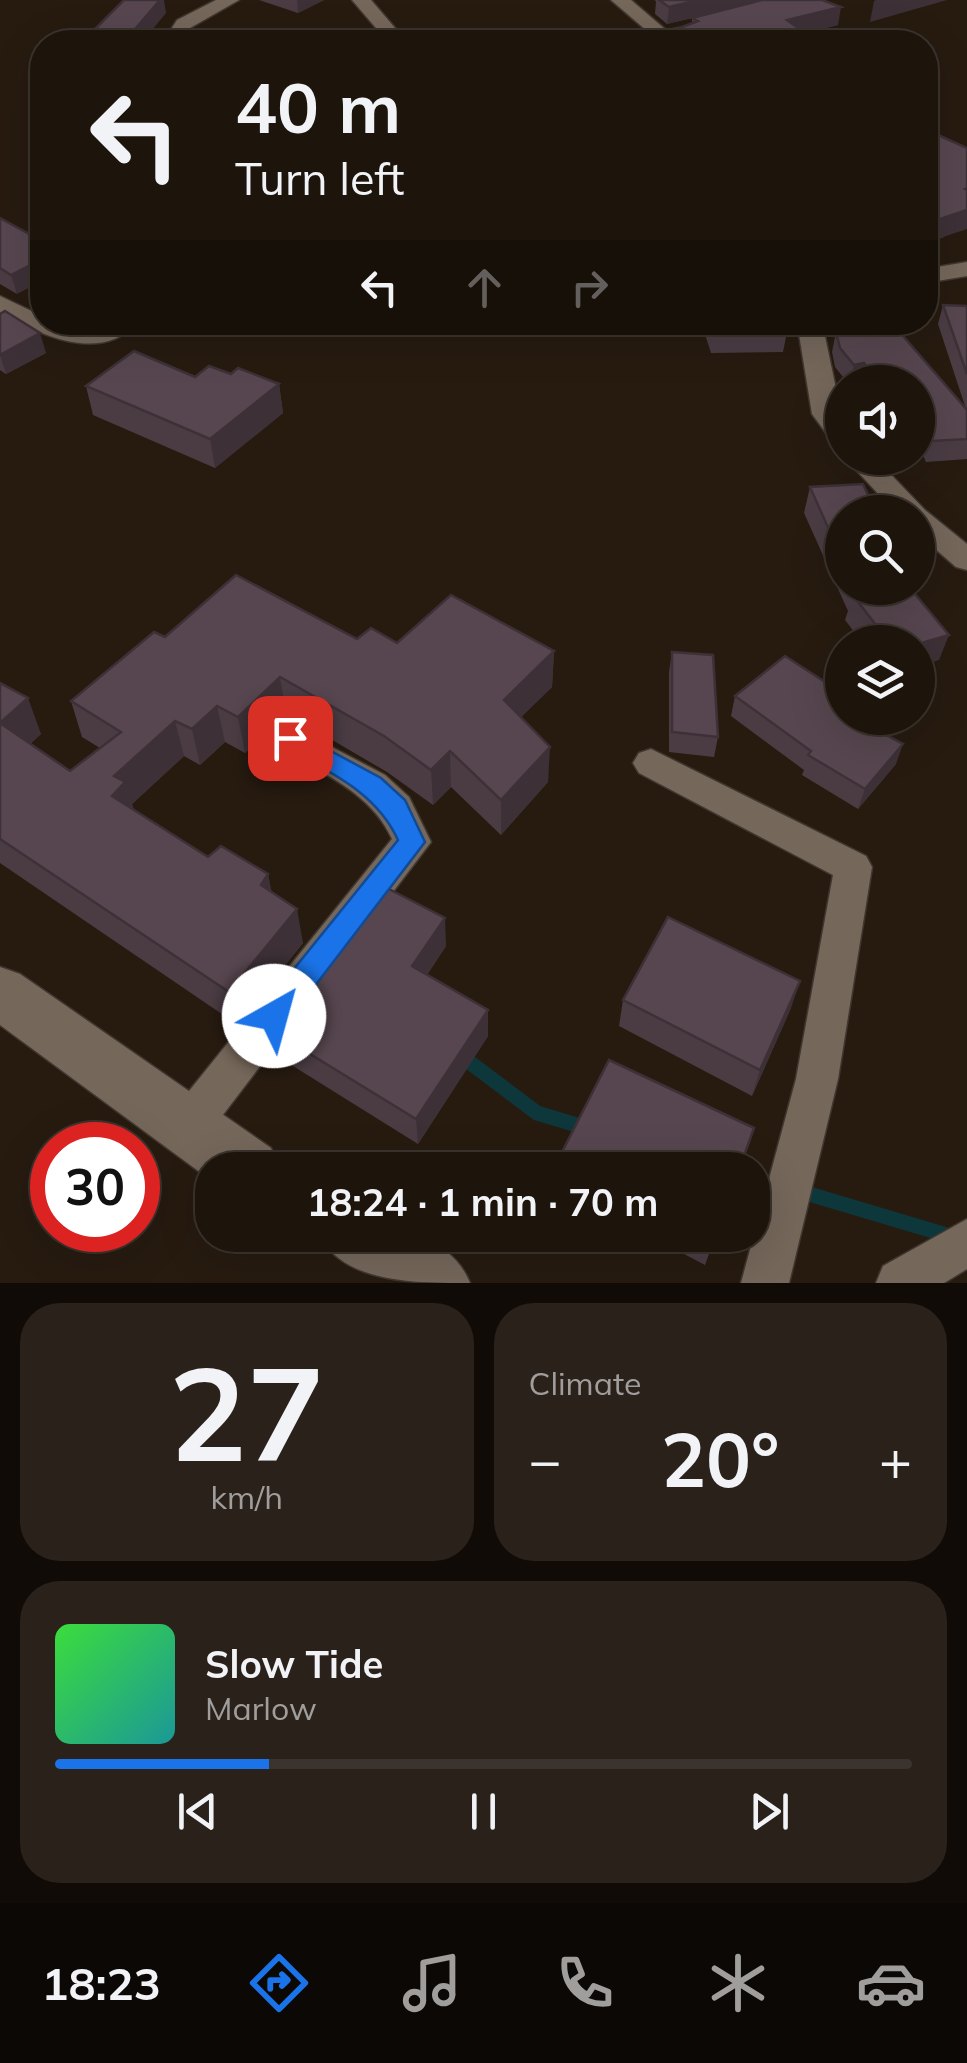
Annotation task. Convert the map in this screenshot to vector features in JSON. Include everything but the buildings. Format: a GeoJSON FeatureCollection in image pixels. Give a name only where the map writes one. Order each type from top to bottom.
{"type":"FeatureCollection","features":[{"type":"Feature","properties":{"kind":"main road"},"geometry":{"type":"LineString","coordinates":[[0,992],[224,1152]]}},
{"type":"Feature","properties":{"kind":"main road"},"geometry":{"type":"LineString","coordinates":[[382,1252],[438,1283]]}},
{"type":"Feature","properties":{"kind":"street"},"geometry":{"type":"LineString","coordinates":[[179,30],[182,24],[230,0]]}},
{"type":"Feature","properties":{"kind":"street"},"geometry":{"type":"LineString","coordinates":[[361,0],[387,30]]}},
{"type":"Feature","properties":{"kind":"street"},"geometry":{"type":"LineString","coordinates":[[620,0],[662,30]]}},
{"type":"Feature","properties":{"kind":"street"},"geometry":{"type":"LineString","coordinates":[[938,274],[967,269]]}},
{"type":"Feature","properties":{"kind":"street"},"geometry":{"type":"LineString","coordinates":[[0,303],[30,318]]}},
{"type":"Feature","properties":{"kind":"street"},"geometry":{"type":"LineString","coordinates":[[65,335],[73,339],[102,335]]}},
{"type":"Feature","properties":{"kind":"street"},"geometry":{"type":"LineString","coordinates":[[811,335],[825,409]]}},
{"type":"Feature","properties":{"kind":"street"},"geometry":{"type":"LineString","coordinates":[[876,475],[895,495]]}},
{"type":"Feature","properties":{"kind":"street"},"geometry":{"type":"LineString","coordinates":[[935,533],[967,560]]}},
{"type":"Feature","properties":{"kind":"street"},"geometry":{"type":"LineString","coordinates":[[188,1126],[412,842],[396,807],[372,785],[290,738]]}},
{"type":"Feature","properties":{"kind":"street"},"geometry":{"type":"LineString","coordinates":[[650,763],[854,867],[817,1079],[766,1283]]}},
{"type":"Feature","properties":{"kind":"street"},"geometry":{"type":"LineString","coordinates":[[900,1283],[967,1242]]}},
{"type":"Feature","properties":{"kind":"waterway"},"geometry":{"type":"LineString","coordinates":[[460,1055],[537,1113],[590,1129]]}},
{"type":"Feature","properties":{"kind":"waterway"},"geometry":{"type":"LineString","coordinates":[[770,1183],[781,1186]]}},
{"type":"Feature","properties":{"kind":"waterway"},"geometry":{"type":"LineString","coordinates":[[799,1191],[967,1241]]}},
{"type":"Feature","properties":{"kind":"route"},"geometry":{"type":"LineString","coordinates":[[274,1016],[412,842],[396,807],[372,785],[290,738]]}}]}
